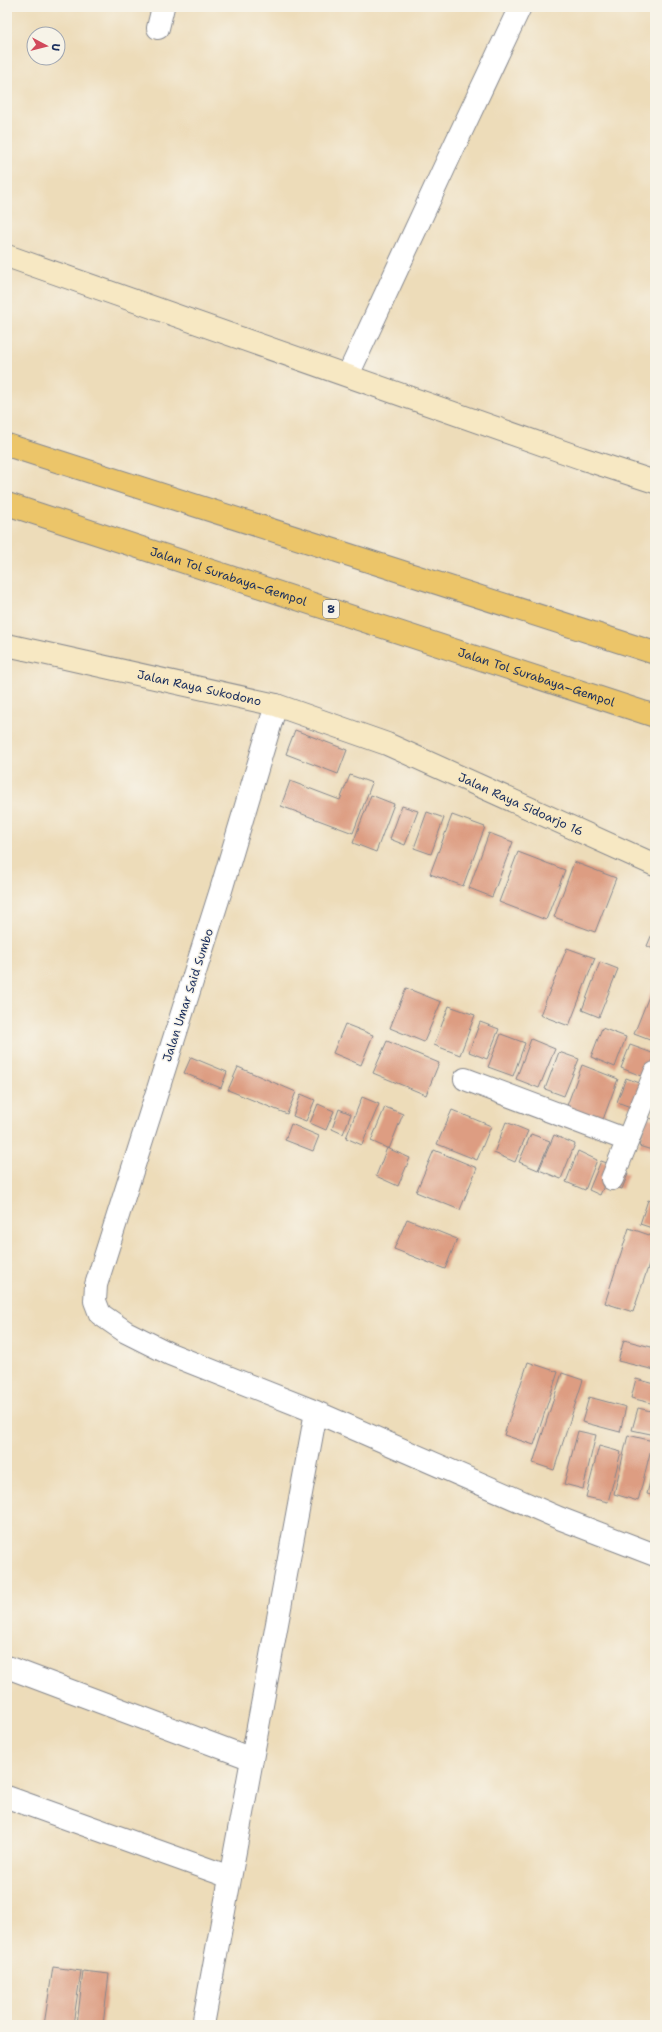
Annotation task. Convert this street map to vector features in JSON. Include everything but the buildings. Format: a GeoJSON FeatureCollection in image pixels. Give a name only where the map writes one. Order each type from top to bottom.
{"type":"FeatureCollection","features":[{"type":"Feature","properties":{"kind":"highway"},"geometry":{"type":"LineString","coordinates":[[7,445],[655,653]]}},
{"type":"Feature","properties":{"kind":"highway","name":"Jalan Tol Surabaya–Gempol"},"geometry":{"type":"LineString","coordinates":[[7,504],[655,716]]}},
{"type":"Feature","properties":{"kind":"main road"},"geometry":{"type":"LineString","coordinates":[[7,256],[581,458],[655,482]]}},
{"type":"Feature","properties":{"kind":"main road","name":"Jalan Raya Sukodono"},"geometry":{"type":"LineString","coordinates":[[7,645],[276,705],[387,744]]}},
{"type":"Feature","properties":{"kind":"main road","name":"Jalan Raya Sidoarjo 16"},"geometry":{"type":"LineString","coordinates":[[387,744],[655,865]]}},
{"type":"Feature","properties":{"kind":"street"},"geometry":{"type":"LineString","coordinates":[[158,28],[163,7]]}},
{"type":"Feature","properties":{"kind":"street"},"geometry":{"type":"LineString","coordinates":[[348,375],[520,7]]}},
{"type":"Feature","properties":{"kind":"street"},"geometry":{"type":"LineString","coordinates":[[581,458],[655,470]]}},
{"type":"Feature","properties":{"kind":"street","name":"Jalan Umar Said Sumbo"},"geometry":{"type":"LineString","coordinates":[[276,705],[222,890],[96,1285],[95,1301],[100,1314],[126,1332],[170,1354],[316,1412],[559,1518],[655,1555]]}},
{"type":"Feature","properties":{"kind":"street"},"geometry":{"type":"LineString","coordinates":[[612,1179],[655,1073]]}},
{"type":"Feature","properties":{"kind":"street"},"geometry":{"type":"LineString","coordinates":[[466,1079],[627,1140]]}},
{"type":"Feature","properties":{"kind":"street"},"geometry":{"type":"LineString","coordinates":[[203,2025],[316,1412]]}},
{"type":"Feature","properties":{"kind":"street"},"geometry":{"type":"LineString","coordinates":[[7,1667],[252,1759]]}},
{"type":"Feature","properties":{"kind":"street"},"geometry":{"type":"LineString","coordinates":[[7,1797],[230,1877]]}}]}
